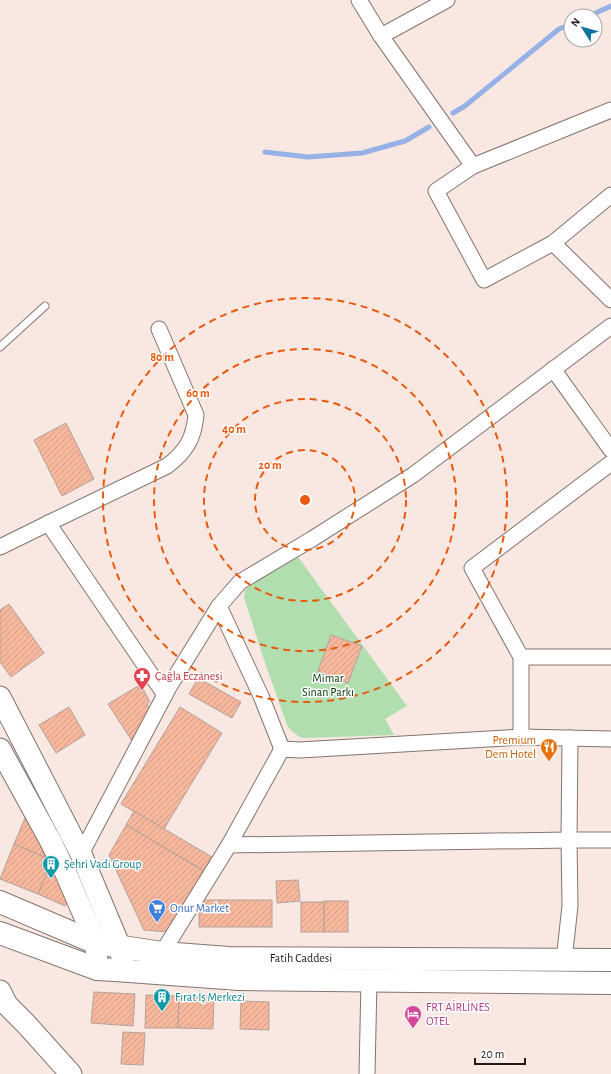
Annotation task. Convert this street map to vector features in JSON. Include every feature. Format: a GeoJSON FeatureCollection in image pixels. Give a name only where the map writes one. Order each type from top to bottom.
{"type":"FeatureCollection","features":[{"type":"Feature","properties":{"kind":"main road","name":"Fatih Caddesi"},"geometry":{"type":"LineString","coordinates":[[0,902],[96,943],[162,953],[229,958],[611,960]]}},
{"type":"Feature","properties":{"kind":"main road","name":"Fatih Caddesi"},"geometry":{"type":"LineString","coordinates":[[0,933],[97,969],[239,979],[611,983]]}},
{"type":"Feature","properties":{"kind":"street"},"geometry":{"type":"LineString","coordinates":[[359,0],[381,36],[473,166]]}},
{"type":"Feature","properties":{"kind":"street"},"geometry":{"type":"LineString","coordinates":[[381,36],[447,0]]}},
{"type":"Feature","properties":{"kind":"street"},"geometry":{"type":"LineString","coordinates":[[611,110],[473,166],[436,191],[484,280],[553,242],[611,195]]}},
{"type":"Feature","properties":{"kind":"street"},"geometry":{"type":"LineString","coordinates":[[553,242],[611,300]]}},
{"type":"Feature","properties":{"kind":"street"},"geometry":{"type":"LineString","coordinates":[[81,854],[165,695],[219,606],[240,582],[312,539],[413,475],[611,326]]}},
{"type":"Feature","properties":{"kind":"street"},"geometry":{"type":"LineString","coordinates":[[0,547],[167,466],[176,460],[189,444],[195,425],[196,415],[159,329]]}},
{"type":"Feature","properties":{"kind":"street"},"geometry":{"type":"LineString","coordinates":[[553,369],[611,450]]}},
{"type":"Feature","properties":{"kind":"street"},"geometry":{"type":"LineString","coordinates":[[521,737],[521,657],[472,568],[611,463]]}},
{"type":"Feature","properties":{"kind":"street"},"geometry":{"type":"LineString","coordinates":[[48,523],[165,695]]}},
{"type":"Feature","properties":{"kind":"street"},"geometry":{"type":"LineString","coordinates":[[219,606],[261,696],[282,749]]}},
{"type":"Feature","properties":{"kind":"street"},"geometry":{"type":"LineString","coordinates":[[521,657],[611,657]]}},
{"type":"Feature","properties":{"kind":"street"},"geometry":{"type":"LineString","coordinates":[[0,697],[81,854],[120,947],[124,970]]}},
{"type":"Feature","properties":{"kind":"street"},"geometry":{"type":"LineString","coordinates":[[282,749],[300,750],[521,737],[611,739]]}},
{"type":"Feature","properties":{"kind":"street"},"geometry":{"type":"LineString","coordinates":[[564,960],[570,906],[570,738]]}},
{"type":"Feature","properties":{"kind":"street"},"geometry":{"type":"LineString","coordinates":[[0,749],[51,842],[96,943],[97,969]]}},
{"type":"Feature","properties":{"kind":"street"},"geometry":{"type":"LineString","coordinates":[[162,953],[229,845],[282,749]]}},
{"type":"Feature","properties":{"kind":"street"},"geometry":{"type":"LineString","coordinates":[[229,845],[611,840]]}},
{"type":"Feature","properties":{"kind":"street"},"geometry":{"type":"LineString","coordinates":[[367,1074],[369,981]]}},
{"type":"Feature","properties":{"kind":"street"},"geometry":{"type":"LineString","coordinates":[[2,1003],[26,1024],[71,1074]]}},
{"type":"Feature","properties":{"kind":"lane"},"geometry":{"type":"LineString","coordinates":[[0,347],[45,306]]}},
{"type":"Feature","properties":{"kind":"green space","name":"Mimar Sinan Parkı"},"geometry":{"type":"Polygon","coordinates":[[[298,557],[407,706],[385,719],[394,735],[302,738],[293,732],[287,725],[244,597],[245,590],[261,577],[298,557]]]}},
{"type":"Feature","properties":{"kind":"building"},"geometry":{"type":"Polygon","coordinates":[[[66,423],[94,479],[62,496],[34,440],[66,423]]]}},
{"type":"Feature","properties":{"kind":"building"},"geometry":{"type":"Polygon","coordinates":[[[9,604],[44,653],[11,677],[0,662],[0,610],[9,604]]]}},
{"type":"Feature","properties":{"kind":"building"},"geometry":{"type":"Polygon","coordinates":[[[331,635],[362,646],[348,683],[318,671],[331,635]]]}},
{"type":"Feature","properties":{"kind":"building"},"geometry":{"type":"Polygon","coordinates":[[[198,678],[241,702],[232,718],[189,694],[198,678]]]}},
{"type":"Feature","properties":{"kind":"building"},"geometry":{"type":"Polygon","coordinates":[[[138,686],[140,690],[143,689],[150,702],[147,704],[152,713],[134,744],[108,704],[138,686]]]}},
{"type":"Feature","properties":{"kind":"building"},"geometry":{"type":"Polygon","coordinates":[[[69,707],[85,735],[56,753],[39,725],[69,707]]]}},
{"type":"Feature","properties":{"kind":"building"},"geometry":{"type":"Polygon","coordinates":[[[180,707],[222,733],[164,829],[121,804],[180,707]]]}},
{"type":"Feature","properties":{"kind":"building"},"geometry":{"type":"Polygon","coordinates":[[[134,811],[212,857],[204,871],[126,825],[134,811]]]}},
{"type":"Feature","properties":{"kind":"building"},"geometry":{"type":"Polygon","coordinates":[[[25,818],[30,820],[49,859],[14,844],[25,818]]]}},
{"type":"Feature","properties":{"kind":"building"},"geometry":{"type":"Polygon","coordinates":[[[126,825],[204,871],[169,932],[144,930],[109,855],[126,825]]]}},
{"type":"Feature","properties":{"kind":"building"},"geometry":{"type":"Polygon","coordinates":[[[14,844],[49,859],[51,863],[38,894],[0,879],[14,844]]]}},
{"type":"Feature","properties":{"kind":"building","name":"Şehri Vadi Group"},"geometry":{"type":"Polygon","coordinates":[[[51,863],[70,900],[65,906],[38,894],[51,863]]]}},
{"type":"Feature","properties":{"kind":"building"},"geometry":{"type":"Polygon","coordinates":[[[298,880],[300,901],[277,903],[276,881],[298,880]]]}},
{"type":"Feature","properties":{"kind":"building"},"geometry":{"type":"Polygon","coordinates":[[[203,900],[272,900],[272,927],[199,927],[199,912],[203,912],[203,900]]]}},
{"type":"Feature","properties":{"kind":"building"},"geometry":{"type":"Polygon","coordinates":[[[324,901],[348,901],[348,932],[324,932],[324,901]]]}},
{"type":"Feature","properties":{"kind":"building"},"geometry":{"type":"Polygon","coordinates":[[[301,902],[324,902],[324,932],[301,932],[301,902]]]}},
{"type":"Feature","properties":{"kind":"building"},"geometry":{"type":"Polygon","coordinates":[[[94,992],[135,994],[133,1026],[91,1023],[94,992]]]}},
{"type":"Feature","properties":{"kind":"building","name":"Fırat İş Merkezi"},"geometry":{"type":"Polygon","coordinates":[[[146,995],[179,996],[178,1028],[145,1028],[146,995]]]}},
{"type":"Feature","properties":{"kind":"building"},"geometry":{"type":"Polygon","coordinates":[[[179,996],[214,996],[213,1029],[178,1028],[179,996]]]}},
{"type":"Feature","properties":{"kind":"building"},"geometry":{"type":"Polygon","coordinates":[[[241,1001],[269,1002],[269,1030],[240,1029],[241,1001]]]}},
{"type":"Feature","properties":{"kind":"building"},"geometry":{"type":"Polygon","coordinates":[[[123,1032],[145,1033],[143,1065],[121,1064],[123,1032]]]}},
{"type":"Feature","properties":{"kind":"waterway"},"geometry":{"type":"LineString","coordinates":[[603,10],[611,6]]}},
{"type":"Feature","properties":{"kind":"waterway"},"geometry":{"type":"LineString","coordinates":[[453,113],[465,106],[559,29],[563,27]]}},
{"type":"Feature","properties":{"kind":"waterway"},"geometry":{"type":"LineString","coordinates":[[265,152],[308,157],[362,153],[405,141],[429,127]]}},
{"type":"Feature","properties":{"kind":"place","name":"Çağla Eczanesi"},"geometry":{"type":"Point","coordinates":[142,691]}},
{"type":"Feature","properties":{"kind":"place","name":"Premium Dem Hotel"},"geometry":{"type":"Point","coordinates":[549,762]}},
{"type":"Feature","properties":{"kind":"place","name":"Şehri Vadi Group"},"geometry":{"type":"Point","coordinates":[51,879]}},
{"type":"Feature","properties":{"kind":"place","name":"Onur Market"},"geometry":{"type":"Point","coordinates":[157,923]}},
{"type":"Feature","properties":{"kind":"place","name":"Fırat İş Merkezi"},"geometry":{"type":"Point","coordinates":[162,1012]}},
{"type":"Feature","properties":{"kind":"place","name":"FRT AİRLİNES OTEL"},"geometry":{"type":"Point","coordinates":[413,1029]}}]}
